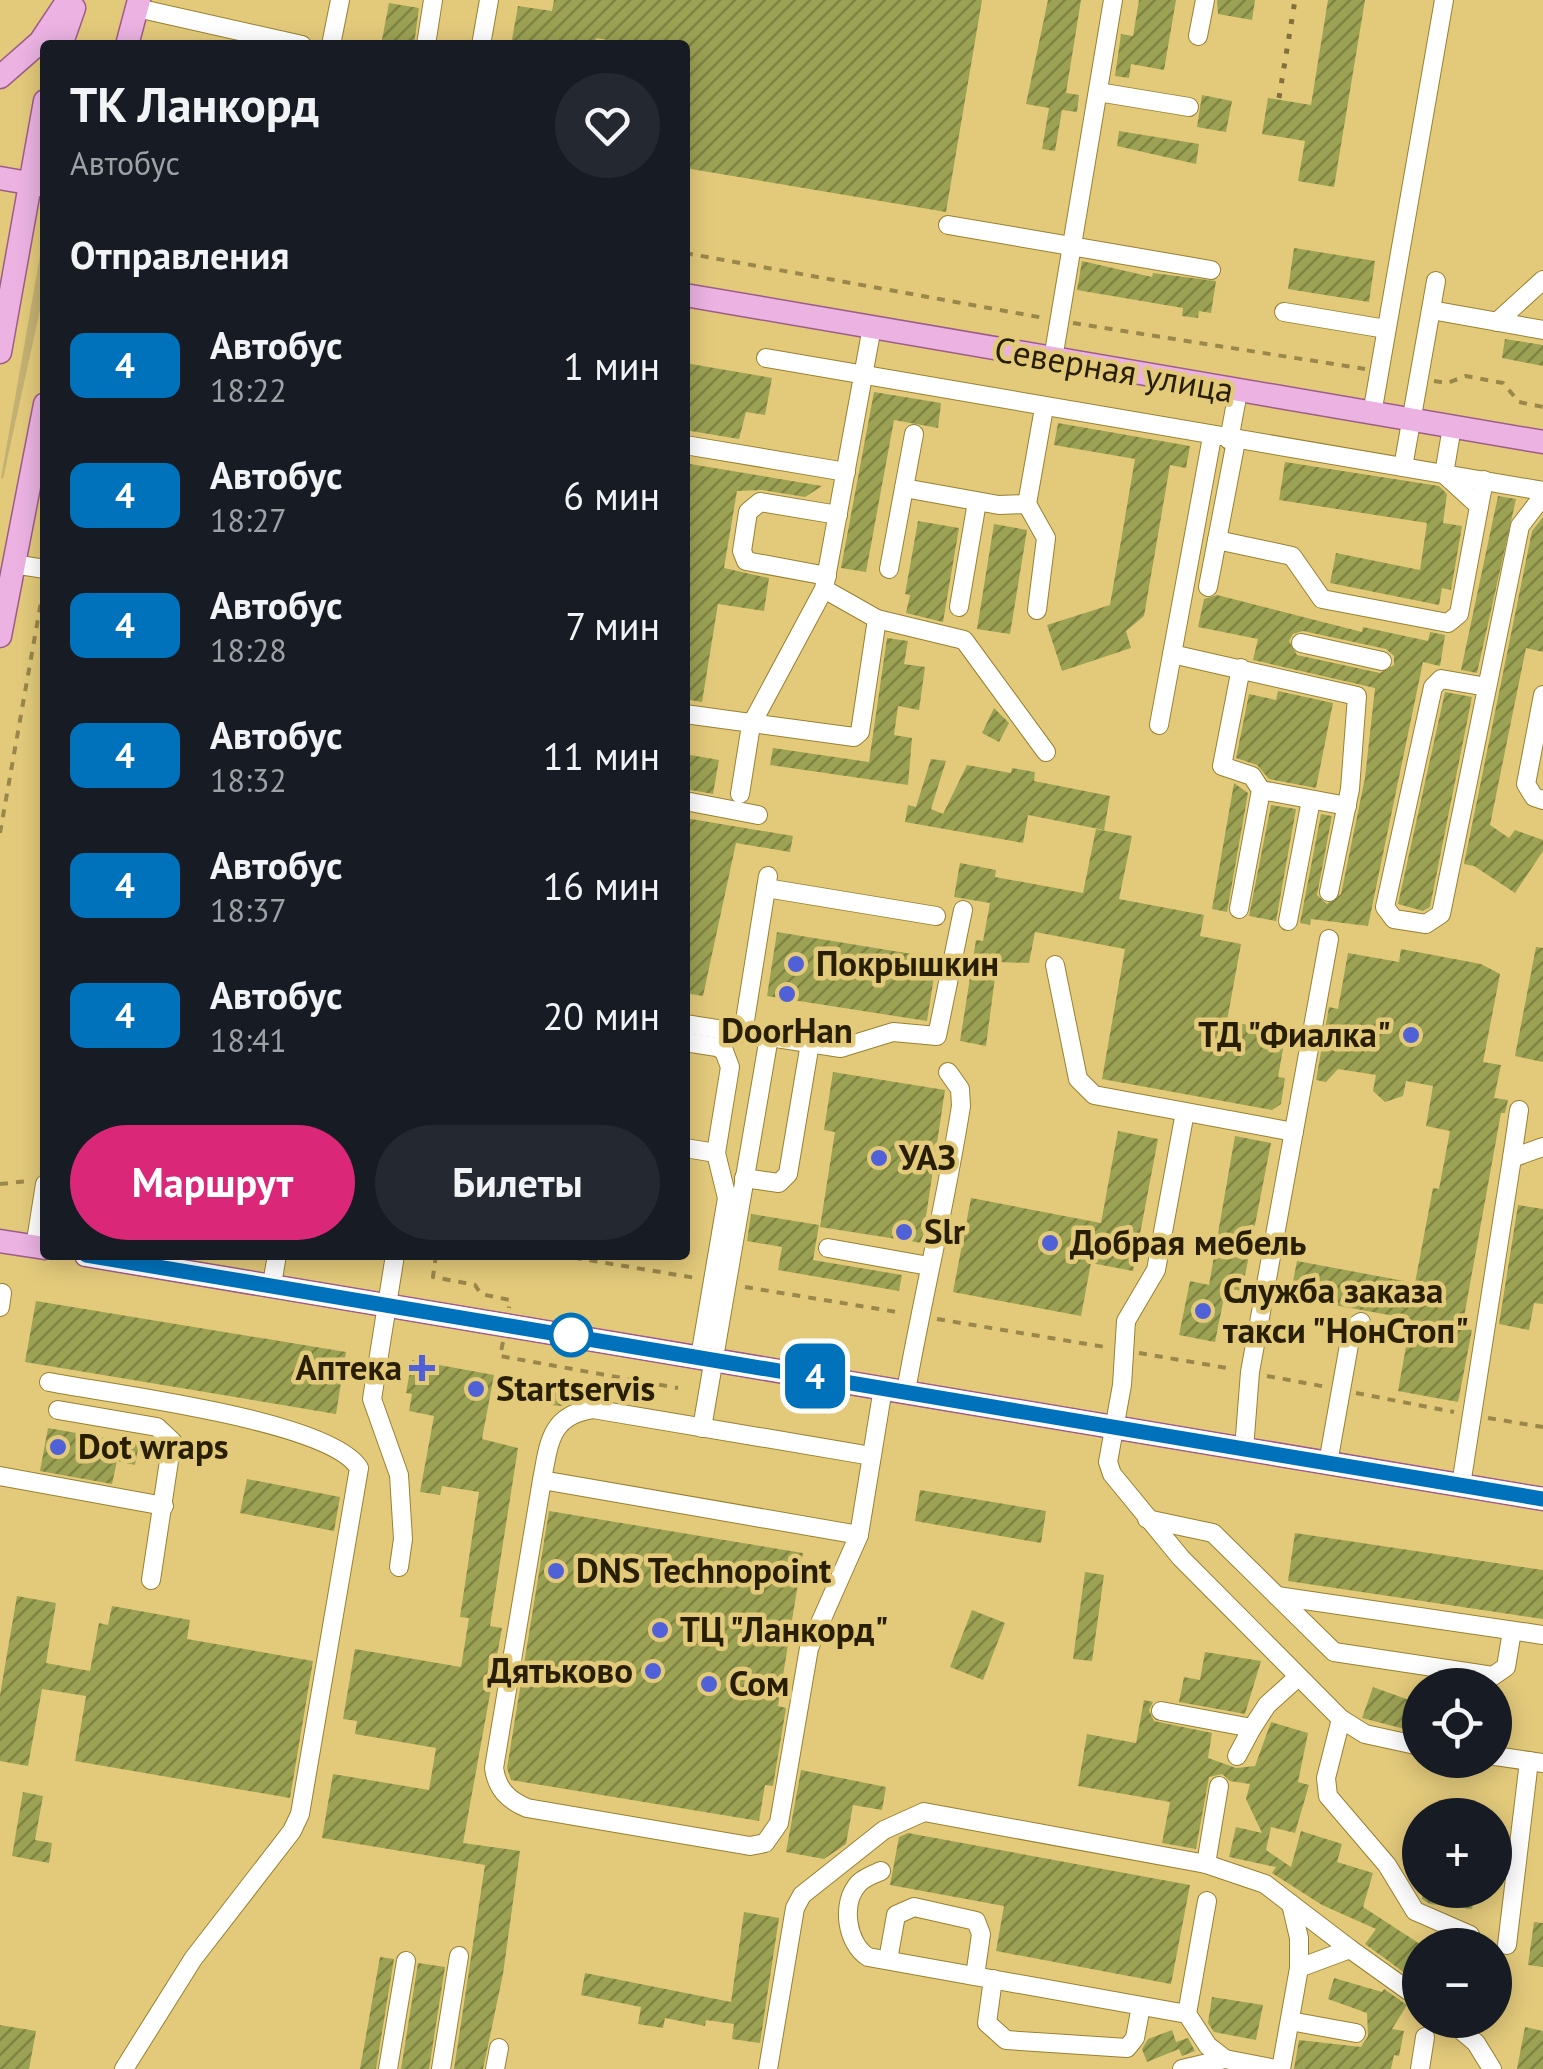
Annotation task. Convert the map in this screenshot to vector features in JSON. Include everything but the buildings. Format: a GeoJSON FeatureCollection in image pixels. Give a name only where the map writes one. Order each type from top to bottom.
{"type":"FeatureCollection","features":[{"type":"Feature","properties":{"kind":"main road"},"geometry":{"type":"LineString","coordinates":[[41,40],[68,0]]}},
{"type":"Feature","properties":{"kind":"main road"},"geometry":{"type":"LineString","coordinates":[[63,40],[77,0]]}},
{"type":"Feature","properties":{"kind":"main road"},"geometry":{"type":"LineString","coordinates":[[128,40],[138,4]]}},
{"type":"Feature","properties":{"kind":"main road"},"geometry":{"type":"LineString","coordinates":[[0,77],[40,42]]}},
{"type":"Feature","properties":{"kind":"main road"},"geometry":{"type":"LineString","coordinates":[[0,352],[36,184],[40,147]]}},
{"type":"Feature","properties":{"kind":"main road"},"geometry":{"type":"LineString","coordinates":[[0,178],[36,184]]}},
{"type":"Feature","properties":{"kind":"main road","name":"Северная улица"},"geometry":{"type":"LineString","coordinates":[[690,296],[1543,442]]}},
{"type":"Feature","properties":{"kind":"main road"},"geometry":{"type":"LineString","coordinates":[[0,636],[40,429]]}},
{"type":"Feature","properties":{"kind":"main road"},"geometry":{"type":"LineString","coordinates":[[0,1241],[40,1248]]}},
{"type":"Feature","properties":{"kind":"main road"},"geometry":{"type":"LineString","coordinates":[[118,1260],[1543,1499]]}},
{"type":"Feature","properties":{"kind":"street"},"geometry":{"type":"LineString","coordinates":[[332,40],[340,0]]}},
{"type":"Feature","properties":{"kind":"street"},"geometry":{"type":"LineString","coordinates":[[427,40],[434,0]]}},
{"type":"Feature","properties":{"kind":"street"},"geometry":{"type":"LineString","coordinates":[[482,40],[488,0]]}},
{"type":"Feature","properties":{"kind":"street"},"geometry":{"type":"LineString","coordinates":[[1053,359],[1112,0]]}},
{"type":"Feature","properties":{"kind":"street"},"geometry":{"type":"LineString","coordinates":[[1198,36],[1204,0]]}},
{"type":"Feature","properties":{"kind":"street"},"geometry":{"type":"LineString","coordinates":[[1372,414],[1444,0]]}},
{"type":"Feature","properties":{"kind":"street"},"geometry":{"type":"LineString","coordinates":[[138,4],[282,40]]}},
{"type":"Feature","properties":{"kind":"street"},"geometry":{"type":"LineString","coordinates":[[1098,92],[1189,107]]}},
{"type":"Feature","properties":{"kind":"street"},"geometry":{"type":"LineString","coordinates":[[948,224],[1211,270]]}},
{"type":"Feature","properties":{"kind":"street"},"geometry":{"type":"LineString","coordinates":[[1497,322],[1543,280]]}},
{"type":"Feature","properties":{"kind":"street"},"geometry":{"type":"LineString","coordinates":[[1403,468],[1436,281]]}},
{"type":"Feature","properties":{"kind":"street"},"geometry":{"type":"LineString","coordinates":[[1431,310],[1543,330]]}},
{"type":"Feature","properties":{"kind":"street"},"geometry":{"type":"LineString","coordinates":[[1284,312],[1386,329]]}},
{"type":"Feature","properties":{"kind":"street"},"geometry":{"type":"LineString","coordinates":[[740,794],[751,725],[825,582],[872,327]]}},
{"type":"Feature","properties":{"kind":"street"},"geometry":{"type":"LineString","coordinates":[[766,358],[1543,493],[1520,526],[1441,914],[1426,924],[1394,920],[1385,908],[1433,687],[1441,679],[1487,687]]}},
{"type":"Feature","properties":{"kind":"street"},"geometry":{"type":"LineString","coordinates":[[1158,725],[1238,392]]}},
{"type":"Feature","properties":{"kind":"street"},"geometry":{"type":"LineString","coordinates":[[1037,610],[1046,538],[1028,504],[1044,408]]}},
{"type":"Feature","properties":{"kind":"street"},"geometry":{"type":"LineString","coordinates":[[1444,474],[1452,427]]}},
{"type":"Feature","properties":{"kind":"street"},"geometry":{"type":"LineString","coordinates":[[889,568],[914,434]]}},
{"type":"Feature","properties":{"kind":"street"},"geometry":{"type":"LineString","coordinates":[[1208,586],[1217,540],[1226,439]]}},
{"type":"Feature","properties":{"kind":"street"},"geometry":{"type":"LineString","coordinates":[[690,446],[846,472]]}},
{"type":"Feature","properties":{"kind":"street"},"geometry":{"type":"LineString","coordinates":[[1444,474],[1479,506]]}},
{"type":"Feature","properties":{"kind":"street"},"geometry":{"type":"LineString","coordinates":[[1217,540],[1292,556],[1304,568],[1312,592],[1322,599],[1448,622],[1458,614],[1484,480]]}},
{"type":"Feature","properties":{"kind":"street"},"geometry":{"type":"LineString","coordinates":[[904,488],[977,502],[1028,504]]}},
{"type":"Feature","properties":{"kind":"street"},"geometry":{"type":"LineString","coordinates":[[838,515],[760,502],[748,512],[742,551],[746,561],[825,582],[877,619],[964,640],[1046,752]]}},
{"type":"Feature","properties":{"kind":"street"},"geometry":{"type":"LineString","coordinates":[[959,607],[977,502]]}},
{"type":"Feature","properties":{"kind":"street"},"geometry":{"type":"LineString","coordinates":[[13,564],[40,568]]}},
{"type":"Feature","properties":{"kind":"street"},"geometry":{"type":"LineString","coordinates":[[690,715],[854,737],[860,732],[877,619]]}},
{"type":"Feature","properties":{"kind":"street"},"geometry":{"type":"LineString","coordinates":[[1301,642],[1382,661]]}},
{"type":"Feature","properties":{"kind":"street"},"geometry":{"type":"LineString","coordinates":[[1172,654],[1346,690],[1360,702],[1347,806],[1329,892]]}},
{"type":"Feature","properties":{"kind":"street"},"geometry":{"type":"LineString","coordinates":[[1346,690],[1353,654]]}},
{"type":"Feature","properties":{"kind":"street"},"geometry":{"type":"LineString","coordinates":[[1239,909],[1261,790],[1252,776],[1222,766],[1241,668]]}},
{"type":"Feature","properties":{"kind":"street"},"geometry":{"type":"LineString","coordinates":[[1543,695],[1526,784],[1534,797],[1543,800]]}},
{"type":"Feature","properties":{"kind":"street"},"geometry":{"type":"LineString","coordinates":[[1261,790],[1347,806]]}},
{"type":"Feature","properties":{"kind":"street"},"geometry":{"type":"LineString","coordinates":[[1288,920],[1311,800]]}},
{"type":"Feature","properties":{"kind":"street"},"geometry":{"type":"LineString","coordinates":[[690,801],[758,814]]}},
{"type":"Feature","properties":{"kind":"street"},"geometry":{"type":"LineString","coordinates":[[743,1033],[767,882],[936,916]]}},
{"type":"Feature","properties":{"kind":"street"},"geometry":{"type":"LineString","coordinates":[[690,1025],[842,1048],[893,1032],[937,1036],[963,910]]}},
{"type":"Feature","properties":{"kind":"street"},"geometry":{"type":"LineString","coordinates":[[1244,1449],[1250,1372],[1329,939]]}},
{"type":"Feature","properties":{"kind":"street"},"geometry":{"type":"LineString","coordinates":[[1055,965],[1078,1080],[1084,1089],[1094,1095],[1294,1132]]}},
{"type":"Feature","properties":{"kind":"street"},"geometry":{"type":"LineString","coordinates":[[702,1428],[707,1359],[720,1282],[770,1037]]}},
{"type":"Feature","properties":{"kind":"street"},"geometry":{"type":"LineString","coordinates":[[690,1043],[717,1047],[728,1059],[716,1154],[727,1198],[720,1282]]}},
{"type":"Feature","properties":{"kind":"street"},"geometry":{"type":"LineString","coordinates":[[744,1178],[778,1183],[788,1174],[810,1043]]}},
{"type":"Feature","properties":{"kind":"street"},"geometry":{"type":"LineString","coordinates":[[872,1456],[592,1409],[573,1412],[550,1434],[494,1768],[496,1784],[512,1802],[527,1808],[750,1846],[765,1844],[779,1823],[809,1648],[859,1535],[872,1456],[919,1316],[942,1225],[961,1106],[960,1090],[948,1072]]}},
{"type":"Feature","properties":{"kind":"street"},"geometry":{"type":"LineString","coordinates":[[1460,1485],[1519,1110]]}},
{"type":"Feature","properties":{"kind":"street"},"geometry":{"type":"LineString","coordinates":[[1186,1112],[1156,1270],[1129,1311],[1108,1462],[1112,1474],[1147,1519],[1340,1719],[1365,1734],[1402,1742]]}},
{"type":"Feature","properties":{"kind":"street"},"geometry":{"type":"LineString","coordinates":[[1512,1158],[1543,1147]]}},
{"type":"Feature","properties":{"kind":"street"},"geometry":{"type":"LineString","coordinates":[[690,1149],[716,1154]]}},
{"type":"Feature","properties":{"kind":"street"},"geometry":{"type":"LineString","coordinates":[[828,1248],[929,1266]]}},
{"type":"Feature","properties":{"kind":"street"},"geometry":{"type":"LineString","coordinates":[[272,1284],[276,1260]]}},
{"type":"Feature","properties":{"kind":"street"},"geometry":{"type":"LineString","coordinates":[[394,1260],[372,1399],[401,1487],[399,1567]]}},
{"type":"Feature","properties":{"kind":"street"},"geometry":{"type":"LineString","coordinates":[[1328,1463],[1352,1328],[1361,1322]]}},
{"type":"Feature","properties":{"kind":"street"},"geometry":{"type":"LineString","coordinates":[[49,1382],[258,1420],[336,1448],[352,1457],[359,1468],[300,1814],[292,1830],[193,1960],[124,2069]]}},
{"type":"Feature","properties":{"kind":"street"},"geometry":{"type":"LineString","coordinates":[[58,1410],[167,1432],[173,1450],[152,1580]]}},
{"type":"Feature","properties":{"kind":"street"},"geometry":{"type":"LineString","coordinates":[[0,1476],[164,1506]]}},
{"type":"Feature","properties":{"kind":"street"},"geometry":{"type":"LineString","coordinates":[[542,1480],[859,1535]]}},
{"type":"Feature","properties":{"kind":"street"},"geometry":{"type":"LineString","coordinates":[[1147,1519],[1213,1533],[1334,1652],[1492,1676],[1506,1667],[1512,1631]]}},
{"type":"Feature","properties":{"kind":"street"},"geometry":{"type":"LineString","coordinates":[[1276,1596],[1543,1635]]}},
{"type":"Feature","properties":{"kind":"street"},"geometry":{"type":"LineString","coordinates":[[1238,1756],[1262,1711],[1298,1676]]}},
{"type":"Feature","properties":{"kind":"street"},"geometry":{"type":"LineString","coordinates":[[1161,1712],[1252,1728]]}},
{"type":"Feature","properties":{"kind":"street"},"geometry":{"type":"LineString","coordinates":[[1340,1719],[1326,1778],[1328,1796],[1388,1865],[1414,1911],[1454,1928]]}},
{"type":"Feature","properties":{"kind":"street"},"geometry":{"type":"LineString","coordinates":[[1510,1928],[1536,1762]]}},
{"type":"Feature","properties":{"kind":"street"},"geometry":{"type":"LineString","coordinates":[[1206,1864],[1220,1786]]}},
{"type":"Feature","properties":{"kind":"street"},"geometry":{"type":"LineString","coordinates":[[768,2069],[795,1908],[816,1882],[902,1819],[936,1814],[1206,1864],[1257,1878],[1402,1986]]}},
{"type":"Feature","properties":{"kind":"street"},"geometry":{"type":"LineString","coordinates":[[881,1871],[857,1884],[849,1936],[858,1950],[888,1960],[1187,2014]]}},
{"type":"Feature","properties":{"kind":"street"},"geometry":{"type":"LineString","coordinates":[[1207,1901],[1187,2014],[1208,2046],[1225,2060]]}},
{"type":"Feature","properties":{"kind":"street"},"geometry":{"type":"LineString","coordinates":[[1182,2069],[1225,2060],[1278,2069],[1299,1968],[1300,1938],[1291,1904]]}},
{"type":"Feature","properties":{"kind":"street"},"geometry":{"type":"LineString","coordinates":[[888,1960],[896,1915],[914,1907],[976,1921],[981,1934],[987,2024],[1006,2040],[1127,2048],[1135,2038],[1142,2006]]}},
{"type":"Feature","properties":{"kind":"street"},"geometry":{"type":"LineString","coordinates":[[1299,1968],[1350,1949]]}},
{"type":"Feature","properties":{"kind":"street"},"geometry":{"type":"LineString","coordinates":[[441,2069],[459,1956]]}},
{"type":"Feature","properties":{"kind":"street"},"geometry":{"type":"LineString","coordinates":[[388,2069],[406,1960]]}},
{"type":"Feature","properties":{"kind":"street"},"geometry":{"type":"LineString","coordinates":[[1290,2020],[1356,2033]]}},
{"type":"Feature","properties":{"kind":"street"},"geometry":{"type":"LineString","coordinates":[[1420,2069],[1426,2038]]}},
{"type":"Feature","properties":{"kind":"street"},"geometry":{"type":"LineString","coordinates":[[1470,2038],[1492,2069]]}},
{"type":"Feature","properties":{"kind":"street"},"geometry":{"type":"LineString","coordinates":[[495,2069],[499,2048]]}},
{"type":"Feature","properties":{"kind":"path"},"geometry":{"type":"LineString","coordinates":[[690,254],[1060,321],[1379,372]]}},
{"type":"Feature","properties":{"kind":"path"},"geometry":{"type":"LineString","coordinates":[[1419,378],[1447,383],[1466,376],[1503,383],[1519,402],[1543,407]]}},
{"type":"Feature","properties":{"kind":"path"},"geometry":{"type":"LineString","coordinates":[[0,833],[40,608]]}},
{"type":"Feature","properties":{"kind":"path"},"geometry":{"type":"LineString","coordinates":[[0,1184],[11,1186],[40,1177]]}},
{"type":"Feature","properties":{"kind":"path"},"geometry":{"type":"LineString","coordinates":[[588,1260],[1250,1372],[1543,1427]]}},
{"type":"Feature","properties":{"kind":"shaded area"},"geometry":{"type":"Polygon","coordinates":[[[40,256],[40,310],[1,478],[40,256]]]}},
{"type":"Feature","properties":{"kind":"railway"},"geometry":{"type":"LineString","coordinates":[[1279,98],[1295,0]]}},
{"type":"Feature","properties":{"kind":"bus line","name":"4"},"geometry":{"type":"LineString","coordinates":[[118,1260],[1543,1499]]}},
{"type":"Feature","properties":{"kind":"place","name":"Покрышкин"},"geometry":{"type":"Point","coordinates":[796,964]}},
{"type":"Feature","properties":{"kind":"place","name":"DoorHan"},"geometry":{"type":"Point","coordinates":[787,994]}},
{"type":"Feature","properties":{"kind":"place","name":"ТД \"Фиалка\""},"geometry":{"type":"Point","coordinates":[1411,1035]}},
{"type":"Feature","properties":{"kind":"place","name":"УАЗ"},"geometry":{"type":"Point","coordinates":[879,1158]}},
{"type":"Feature","properties":{"kind":"place","name":"Slr"},"geometry":{"type":"Point","coordinates":[904,1232]}},
{"type":"Feature","properties":{"kind":"place","name":"Добрая мебель"},"geometry":{"type":"Point","coordinates":[1050,1243]}},
{"type":"Feature","properties":{"kind":"place","name":"Служба заказа такси \"НонСтоп\""},"geometry":{"type":"Point","coordinates":[1203,1311]}},
{"type":"Feature","properties":{"kind":"place","name":"Аптека"},"geometry":{"type":"Point","coordinates":[422,1368]}},
{"type":"Feature","properties":{"kind":"place","name":"Startservis"},"geometry":{"type":"Point","coordinates":[476,1389]}},
{"type":"Feature","properties":{"kind":"place","name":"Dot wraps"},"geometry":{"type":"Point","coordinates":[58,1447]}},
{"type":"Feature","properties":{"kind":"place","name":"DNS Technopoint"},"geometry":{"type":"Point","coordinates":[556,1571]}},
{"type":"Feature","properties":{"kind":"place","name":"ТЦ \"Ланкорд\""},"geometry":{"type":"Point","coordinates":[660,1630]}},
{"type":"Feature","properties":{"kind":"place","name":"Дятьково"},"geometry":{"type":"Point","coordinates":[653,1671]}},
{"type":"Feature","properties":{"kind":"place","name":"Сом"},"geometry":{"type":"Point","coordinates":[709,1684]}}]}
